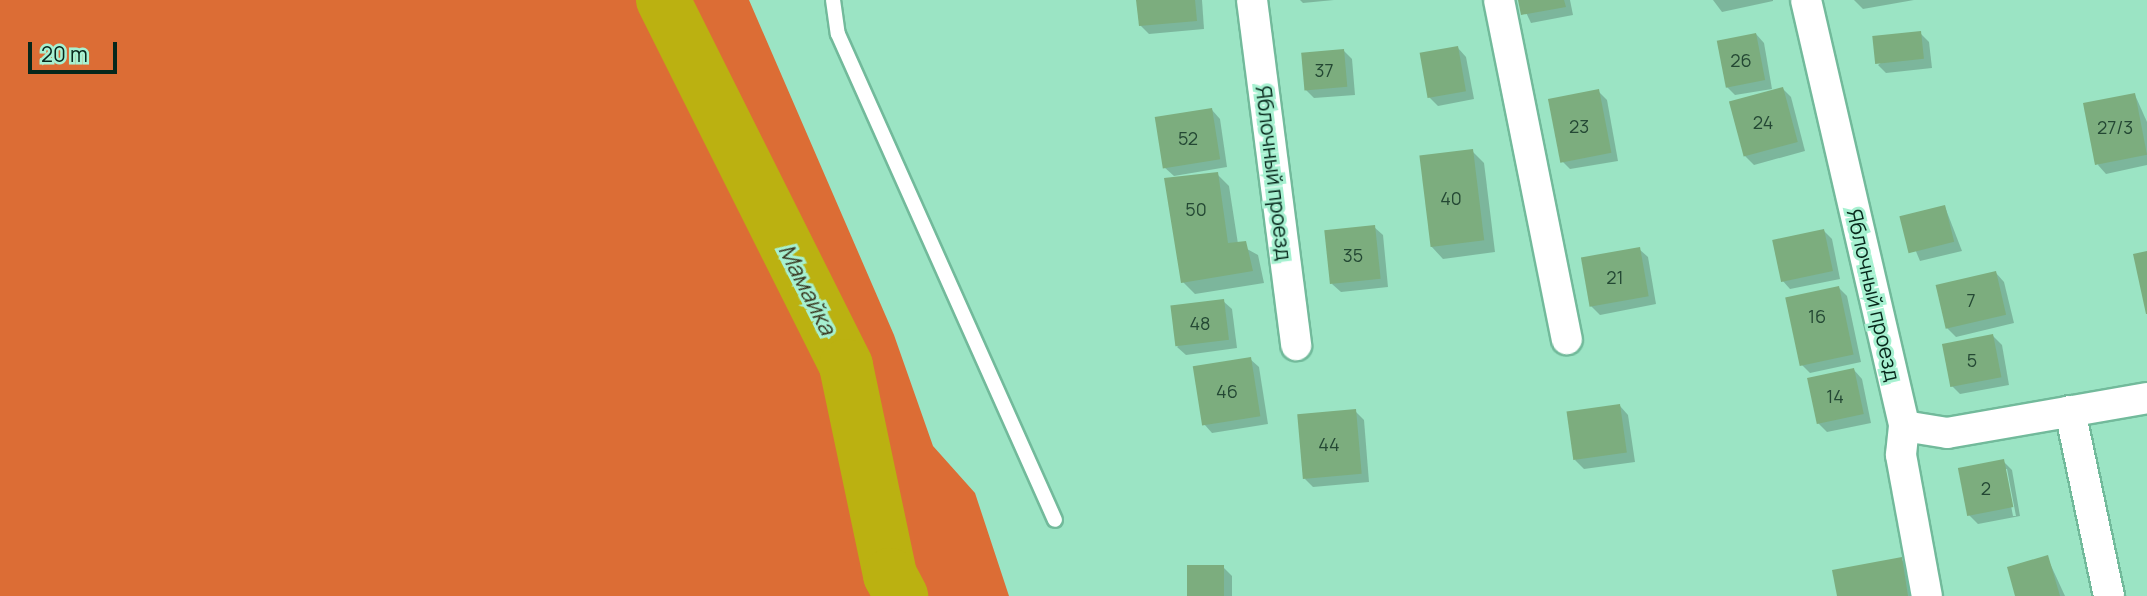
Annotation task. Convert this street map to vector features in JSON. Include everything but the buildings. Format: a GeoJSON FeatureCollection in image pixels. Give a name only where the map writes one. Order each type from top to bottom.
{"type":"FeatureCollection","features":[{"type":"Feature","properties":{"kind":"street","name":"Яблочный проезд"},"geometry":{"type":"LineString","coordinates":[[1252,0],[1296,345]]}},
{"type":"Feature","properties":{"kind":"street"},"geometry":{"type":"LineString","coordinates":[[1499,0],[1567,340]]}},
{"type":"Feature","properties":{"kind":"street","name":"Яблочный проезд"},"geometry":{"type":"LineString","coordinates":[[1806,0],[1904,426],[1900,455],[1927,596]]}},
{"type":"Feature","properties":{"kind":"street"},"geometry":{"type":"LineString","coordinates":[[1904,426],[1947,433],[2147,398]]}},
{"type":"Feature","properties":{"kind":"street"},"geometry":{"type":"LineString","coordinates":[[2070,411],[2109,596]]}},
{"type":"Feature","properties":{"kind":"lane"},"geometry":{"type":"LineString","coordinates":[[833,0],[838,34],[1055,520]]}},
{"type":"Feature","properties":{"kind":"shaded area"},"geometry":{"type":"Polygon","coordinates":[[[0,0],[749,0],[894,335],[933,446],[975,493],[1009,596],[0,596],[0,0]]]}},
{"type":"Feature","properties":{"kind":"waterway","name":"Мамайка"},"geometry":{"type":"LineString","coordinates":[[663,0],[846,366],[890,575],[901,596]]}}]}
